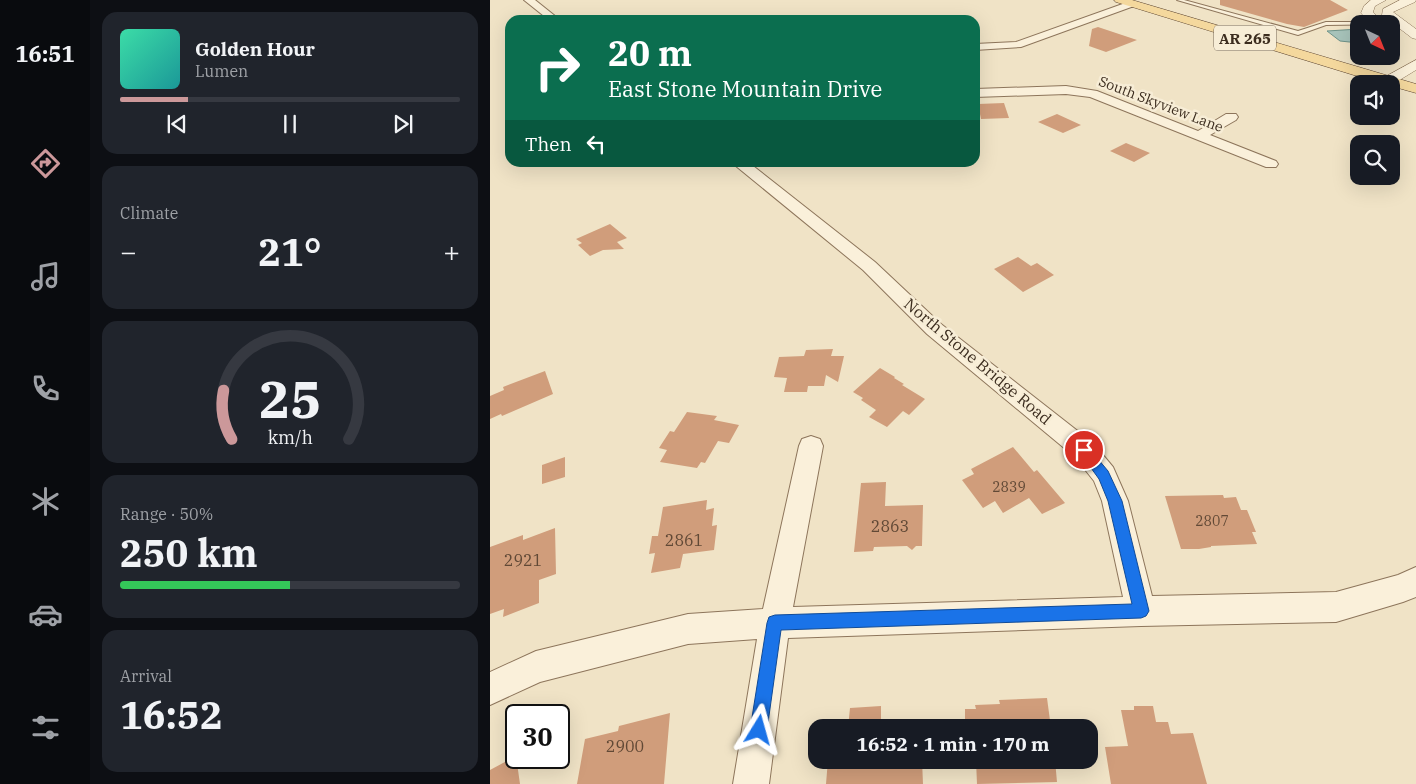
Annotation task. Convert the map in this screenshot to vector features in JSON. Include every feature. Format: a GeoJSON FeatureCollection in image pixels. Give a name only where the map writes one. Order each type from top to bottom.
{"type":"FeatureCollection","features":[{"type":"Feature","properties":{"kind":"main road","name":"AR 265"},"geometry":{"type":"LineString","coordinates":[[1126,2],[1368,75]]}},
{"type":"Feature","properties":{"kind":"main road","name":"AR 265"},"geometry":{"type":"LineString","coordinates":[[1400,84],[1415,88]]}},
{"type":"Feature","properties":{"kind":"street"},"geometry":{"type":"LineString","coordinates":[[528,0],[548,15]]}},
{"type":"Feature","properties":{"kind":"street"},"geometry":{"type":"LineString","coordinates":[[1370,15],[1368,8],[1371,4],[1380,0]]}},
{"type":"Feature","properties":{"kind":"street"},"geometry":{"type":"LineString","coordinates":[[1388,15],[1387,11],[1392,6],[1410,0]]}},
{"type":"Feature","properties":{"kind":"street"},"geometry":{"type":"LineString","coordinates":[[980,47],[1017,45],[1126,2]]}},
{"type":"Feature","properties":{"kind":"street"},"geometry":{"type":"LineString","coordinates":[[1400,30],[1416,35]]}},
{"type":"Feature","properties":{"kind":"street"},"geometry":{"type":"LineString","coordinates":[[1400,34],[1416,50]]}},
{"type":"Feature","properties":{"kind":"street"},"geometry":{"type":"LineString","coordinates":[[1398,75],[1416,64]]}},
{"type":"Feature","properties":{"kind":"street","name":"South Skyview Lane"},"geometry":{"type":"LineString","coordinates":[[980,93],[1066,90],[1084,92],[1272,164]]}},
{"type":"Feature","properties":{"kind":"street"},"geometry":{"type":"LineString","coordinates":[[1200,136],[1231,117]]}},
{"type":"Feature","properties":{"kind":"street","name":"North Stone Bridge Road"},"geometry":{"type":"LineString","coordinates":[[744,167],[868,266],[934,329],[1084,450],[1104,475],[1115,501],[1141,611]]}},
{"type":"Feature","properties":{"kind":"street"},"geometry":{"type":"LineString","coordinates":[[751,784],[775,623],[810,446]]}},
{"type":"Feature","properties":{"kind":"street"},"geometry":{"type":"LineString","coordinates":[[490,689],[536,667],[688,629],[775,623],[1141,611],[1336,607],[1403,588],[1416,581]]}},
{"type":"Feature","properties":{"kind":"lane"},"geometry":{"type":"LineString","coordinates":[[1179,0],[1298,33],[1326,24],[1350,24]]}},
{"type":"Feature","properties":{"kind":"water"},"geometry":{"type":"Polygon","coordinates":[[[1350,30],[1350,42],[1340,41],[1327,31],[1350,30]]]}},
{"type":"Feature","properties":{"kind":"building"},"geometry":{"type":"Polygon","coordinates":[[[1220,0],[1330,0],[1348,10],[1304,27],[1220,5],[1220,0]]]}},
{"type":"Feature","properties":{"kind":"building"},"geometry":{"type":"Polygon","coordinates":[[[1098,27],[1137,40],[1106,52],[1089,46],[1092,29],[1098,27]]]}},
{"type":"Feature","properties":{"kind":"building"},"geometry":{"type":"Polygon","coordinates":[[[1004,103],[1009,118],[981,119],[980,104],[1004,103]]]}},
{"type":"Feature","properties":{"kind":"building"},"geometry":{"type":"Polygon","coordinates":[[[1057,114],[1081,125],[1063,133],[1038,122],[1057,114]]]}},
{"type":"Feature","properties":{"kind":"building"},"geometry":{"type":"Polygon","coordinates":[[[1126,143],[1150,153],[1134,162],[1110,151],[1126,143]]]}},
{"type":"Feature","properties":{"kind":"building"},"geometry":{"type":"Polygon","coordinates":[[[610,224],[627,238],[617,242],[624,249],[603,250],[590,256],[578,245],[582,243],[576,239],[610,224]]]}},
{"type":"Feature","properties":{"kind":"building"},"geometry":{"type":"Polygon","coordinates":[[[1018,257],[1031,266],[1037,263],[1054,275],[1023,292],[994,269],[1018,257]]]}},
{"type":"Feature","properties":{"kind":"building"},"geometry":{"type":"Polygon","coordinates":[[[833,349],[831,356],[844,356],[838,382],[826,375],[824,386],[808,386],[807,392],[784,392],[787,378],[774,377],[779,357],[804,356],[806,350],[833,349]]]}},
{"type":"Feature","properties":{"kind":"building"},"geometry":{"type":"Polygon","coordinates":[[[880,368],[904,384],[902,385],[925,399],[909,415],[903,411],[887,427],[869,417],[876,410],[853,392],[880,368]]]}},
{"type":"Feature","properties":{"kind":"building"},"geometry":{"type":"Polygon","coordinates":[[[545,371],[553,394],[502,416],[501,414],[490,419],[490,396],[504,390],[503,387],[545,371]]]}},
{"type":"Feature","properties":{"kind":"building"},"geometry":{"type":"Polygon","coordinates":[[[687,412],[717,416],[714,420],[739,425],[729,443],[718,441],[705,463],[701,462],[697,468],[660,462],[667,450],[659,448],[670,431],[674,432],[687,412]]]}},
{"type":"Feature","properties":{"kind":"building"},"geometry":{"type":"Polygon","coordinates":[[[1013,447],[1034,472],[1037,470],[1065,503],[1042,514],[1029,498],[1003,513],[995,501],[983,508],[962,480],[974,474],[971,469],[1013,447]]]}},
{"type":"Feature","properties":{"kind":"building"},"geometry":{"type":"Polygon","coordinates":[[[565,457],[565,477],[542,484],[542,465],[565,457]]]}},
{"type":"Feature","properties":{"kind":"building"},"geometry":{"type":"Polygon","coordinates":[[[886,482],[885,506],[923,505],[922,546],[916,546],[912,550],[907,546],[874,547],[873,551],[854,552],[861,483],[886,482]]]}},
{"type":"Feature","properties":{"kind":"building"},"geometry":{"type":"Polygon","coordinates":[[[1223,495],[1224,498],[1236,497],[1241,510],[1247,510],[1256,532],[1252,532],[1257,544],[1181,549],[1165,496],[1223,495]]]}},
{"type":"Feature","properties":{"kind":"building"},"geometry":{"type":"Polygon","coordinates":[[[707,500],[706,510],[714,508],[712,526],[717,525],[714,550],[683,554],[680,568],[651,573],[655,553],[649,554],[652,536],[658,536],[663,507],[707,500]]]}},
{"type":"Feature","properties":{"kind":"building"},"geometry":{"type":"Polygon","coordinates":[[[555,528],[556,574],[539,580],[539,603],[503,617],[504,609],[490,614],[490,547],[523,535],[523,540],[555,528]]]}},
{"type":"Feature","properties":{"kind":"building"},"geometry":{"type":"Polygon","coordinates":[[[1047,698],[1050,719],[965,719],[965,709],[976,709],[975,705],[1000,704],[999,700],[1047,698]]]}},
{"type":"Feature","properties":{"kind":"building"},"geometry":{"type":"Polygon","coordinates":[[[881,706],[881,719],[849,719],[850,708],[881,706]]]}},
{"type":"Feature","properties":{"kind":"building"},"geometry":{"type":"Polygon","coordinates":[[[1134,706],[1153,706],[1156,722],[1168,722],[1171,734],[1193,733],[1207,784],[1111,784],[1105,747],[1128,746],[1121,710],[1134,710],[1134,706]]]}},
{"type":"Feature","properties":{"kind":"building"},"geometry":{"type":"Polygon","coordinates":[[[670,713],[664,784],[577,784],[585,739],[618,731],[619,726],[670,713]]]}},
{"type":"Feature","properties":{"kind":"building"},"geometry":{"type":"Polygon","coordinates":[[[505,762],[505,769],[518,769],[520,784],[490,784],[490,770],[505,762]]]}},
{"type":"Feature","properties":{"kind":"building"},"geometry":{"type":"Polygon","coordinates":[[[827,769],[922,769],[923,784],[826,784],[827,769]]]}},
{"type":"Feature","properties":{"kind":"building"},"geometry":{"type":"Polygon","coordinates":[[[976,769],[1056,769],[1057,782],[977,784],[976,769]]]}},
{"type":"Feature","properties":{"kind":"route"},"geometry":{"type":"LineString","coordinates":[[759,730],[775,623],[1141,611],[1115,501],[1104,475],[1084,450]]}}]}
